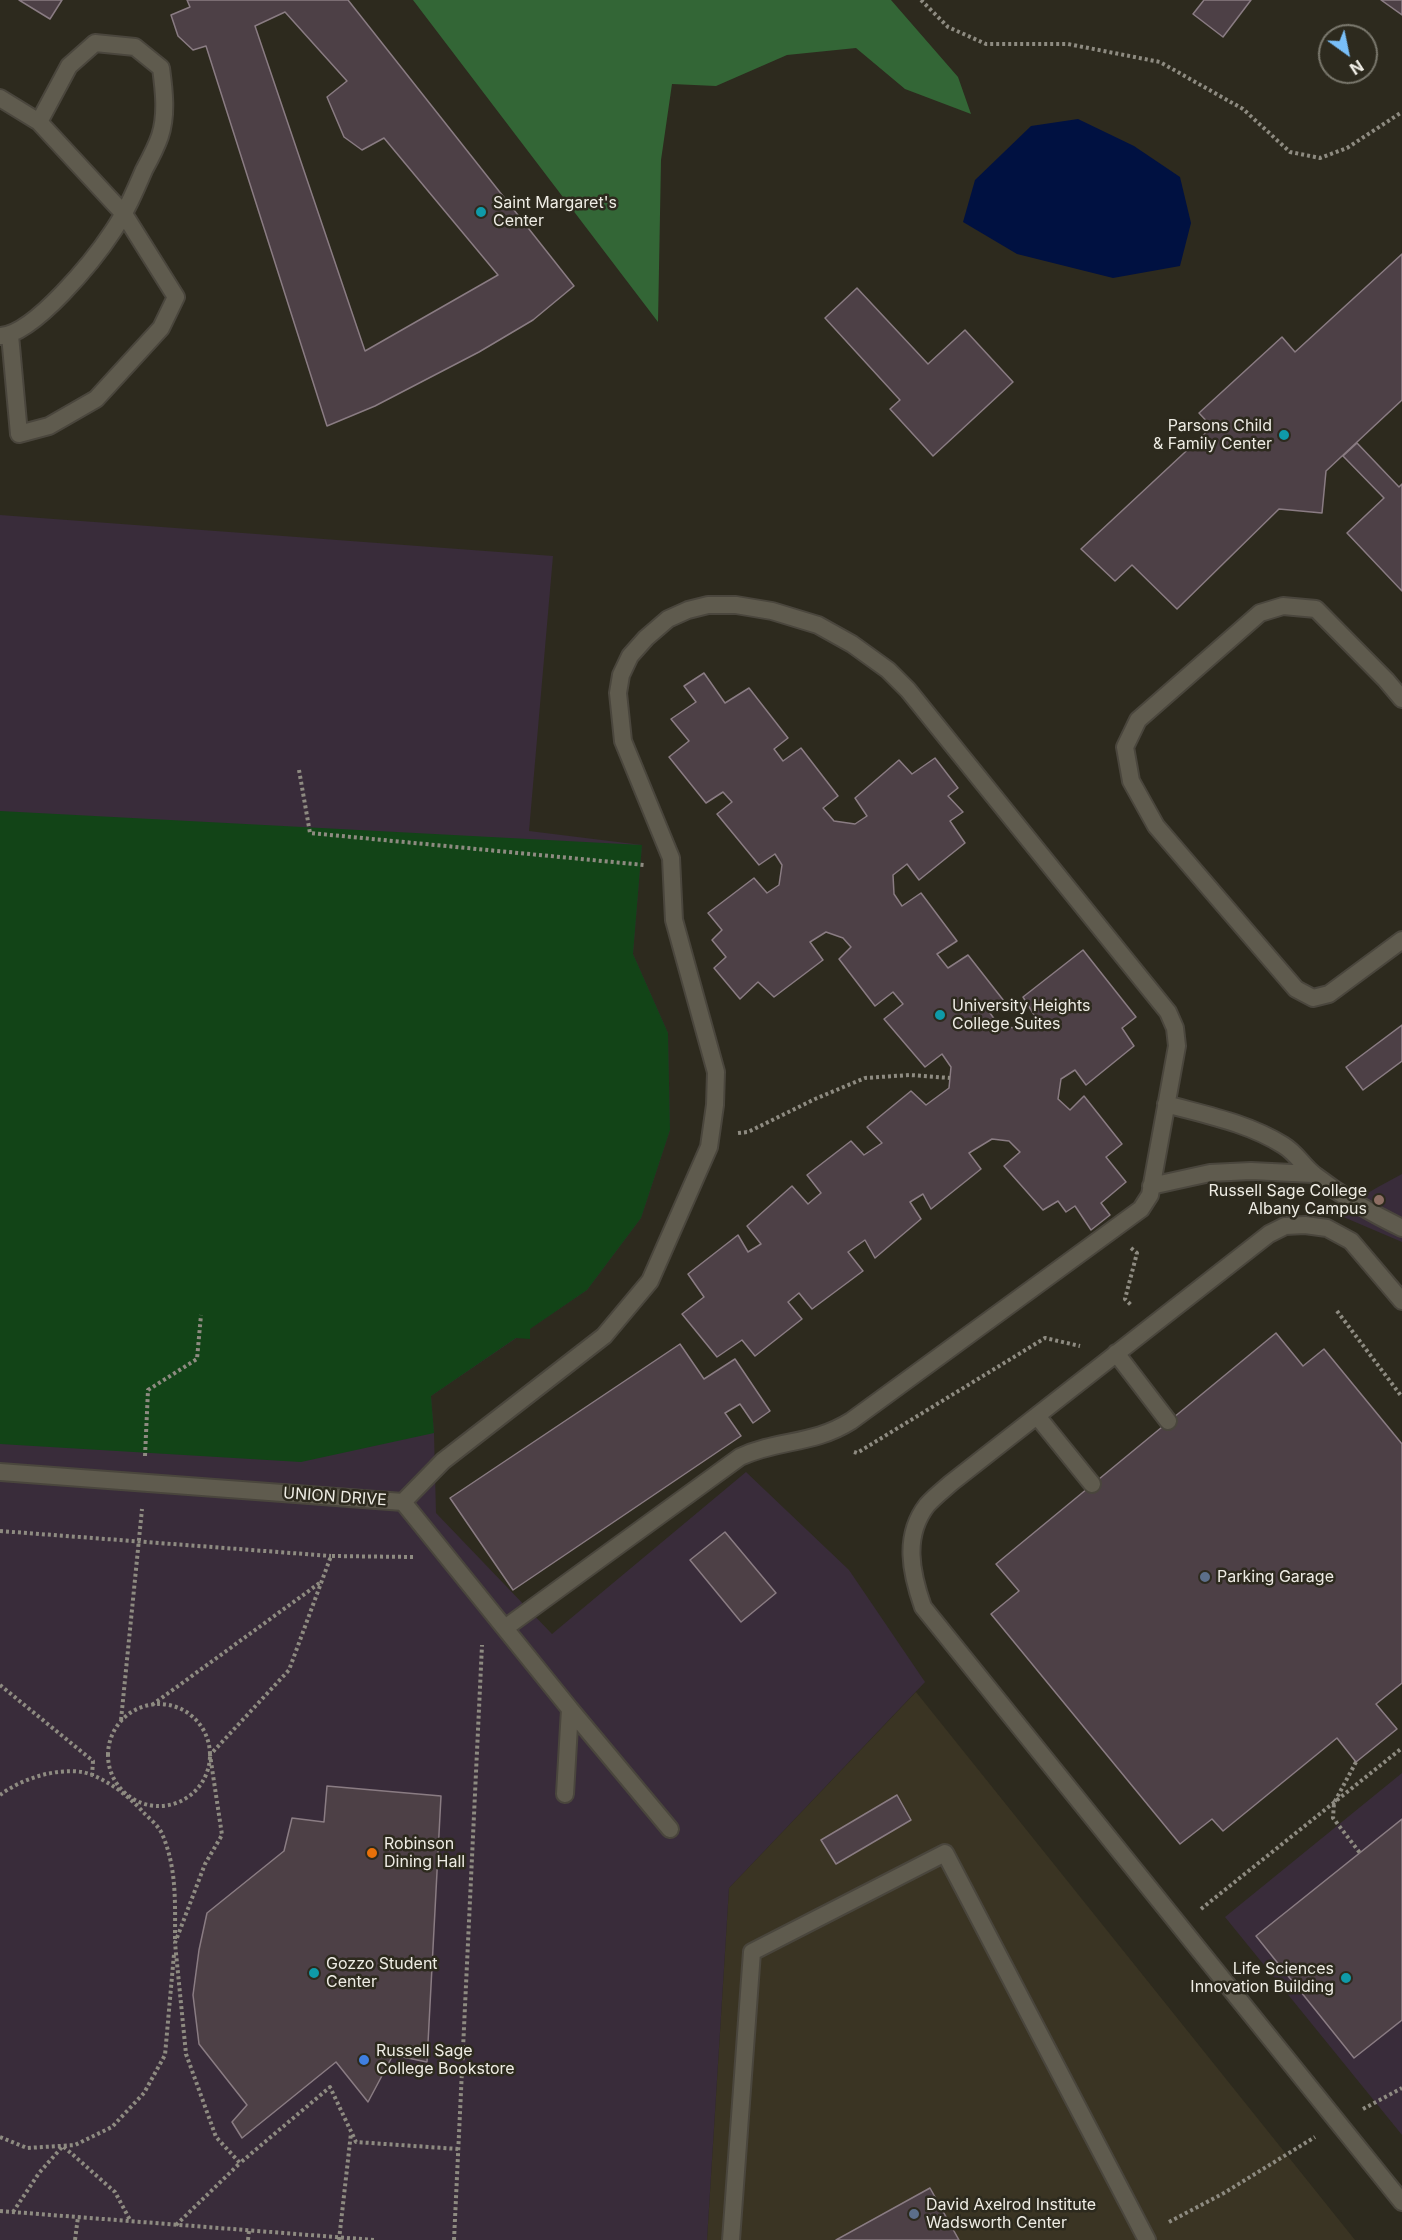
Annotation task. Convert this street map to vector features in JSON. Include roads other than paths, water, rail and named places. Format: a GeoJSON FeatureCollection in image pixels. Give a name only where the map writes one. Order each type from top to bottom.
{"type":"FeatureCollection","features":[{"type":"Feature","properties":{"kind":"lane"},"geometry":{"type":"LineString","coordinates":[[0,98],[39,122],[124,214],[176,297],[161,328],[96,399],[49,426],[18,434],[5,335],[43,314],[113,233],[124,214],[160,135],[165,97],[160,68],[135,47],[95,43],[69,66],[39,122]]}},
{"type":"Feature","properties":{"kind":"lane"},"geometry":{"type":"LineString","coordinates":[[403,1502],[443,1461],[604,1336],[651,1281],[709,1147],[715,1105],[716,1072],[674,920],[671,858],[622,741],[618,693],[621,675],[630,656],[646,638],[668,619],[688,610],[708,605],[736,605],[772,611],[818,625],[852,644],[888,670],[908,690],[1168,1012],[1175,1028],[1177,1046],[1146,1203],[1141,1209],[851,1421],[834,1431],[814,1438],[770,1445],[740,1456],[505,1628]]}},
{"type":"Feature","properties":{"kind":"lane"},"geometry":{"type":"LineString","coordinates":[[1402,699],[1316,609],[1283,606],[1260,613],[1138,720],[1125,747],[1131,781],[1156,826],[1296,989],[1313,998],[1329,994],[1402,940]]}},
{"type":"Feature","properties":{"kind":"lane"},"geometry":{"type":"LineString","coordinates":[[1166,1104],[1240,1124],[1282,1144],[1297,1154],[1313,1174],[1361,1208],[1402,1228]]}},
{"type":"Feature","properties":{"kind":"lane"},"geometry":{"type":"LineString","coordinates":[[1151,1186],[1210,1173],[1251,1171],[1313,1174]]}},
{"type":"Feature","properties":{"kind":"lane"},"geometry":{"type":"LineString","coordinates":[[1402,1301],[1351,1241],[1327,1228],[1305,1225],[1285,1226],[1269,1234],[951,1483],[927,1506],[916,1525],[910,1545],[917,1590],[923,1607],[1402,2202]]}},
{"type":"Feature","properties":{"kind":"lane"},"geometry":{"type":"LineString","coordinates":[[1116,1353],[1168,1421]]}},
{"type":"Feature","properties":{"kind":"lane"},"geometry":{"type":"LineString","coordinates":[[1037,1416],[1092,1484]]}},
{"type":"Feature","properties":{"kind":"lane","name":"UNION DRIVE"},"geometry":{"type":"LineString","coordinates":[[0,1472],[403,1502],[670,1829]]}},
{"type":"Feature","properties":{"kind":"lane"},"geometry":{"type":"LineString","coordinates":[[565,1794],[570,1709]]}},
{"type":"Feature","properties":{"kind":"lane"},"geometry":{"type":"LineString","coordinates":[[731,2240],[752,1952],[945,1853],[1145,2238]]}},
{"type":"Feature","properties":{"kind":"place","name":"Saint Margaret's Center"},"geometry":{"type":"Point","coordinates":[481,212]}},
{"type":"Feature","properties":{"kind":"place","name":"Parsons Child & Family Center"},"geometry":{"type":"Point","coordinates":[1284,435]}},
{"type":"Feature","properties":{"kind":"place","name":"University Heights College Suites"},"geometry":{"type":"Point","coordinates":[940,1015]}},
{"type":"Feature","properties":{"kind":"place","name":"Russell Sage College Albany Campus"},"geometry":{"type":"Point","coordinates":[1379,1200]}},
{"type":"Feature","properties":{"kind":"place","name":"Parking Garage"},"geometry":{"type":"Point","coordinates":[1205,1577]}},
{"type":"Feature","properties":{"kind":"place","name":"Robinson Dining Hall"},"geometry":{"type":"Point","coordinates":[372,1853]}},
{"type":"Feature","properties":{"kind":"place","name":"Gozzo Student Center"},"geometry":{"type":"Point","coordinates":[314,1973]}},
{"type":"Feature","properties":{"kind":"place","name":"Life Sciences Innovation Building"},"geometry":{"type":"Point","coordinates":[1346,1978]}},
{"type":"Feature","properties":{"kind":"place","name":"Russell Sage College Bookstore"},"geometry":{"type":"Point","coordinates":[364,2060]}},
{"type":"Feature","properties":{"kind":"place","name":"David Axelrod Institute Wadsworth Center"},"geometry":{"type":"Point","coordinates":[914,2214]}}]}
